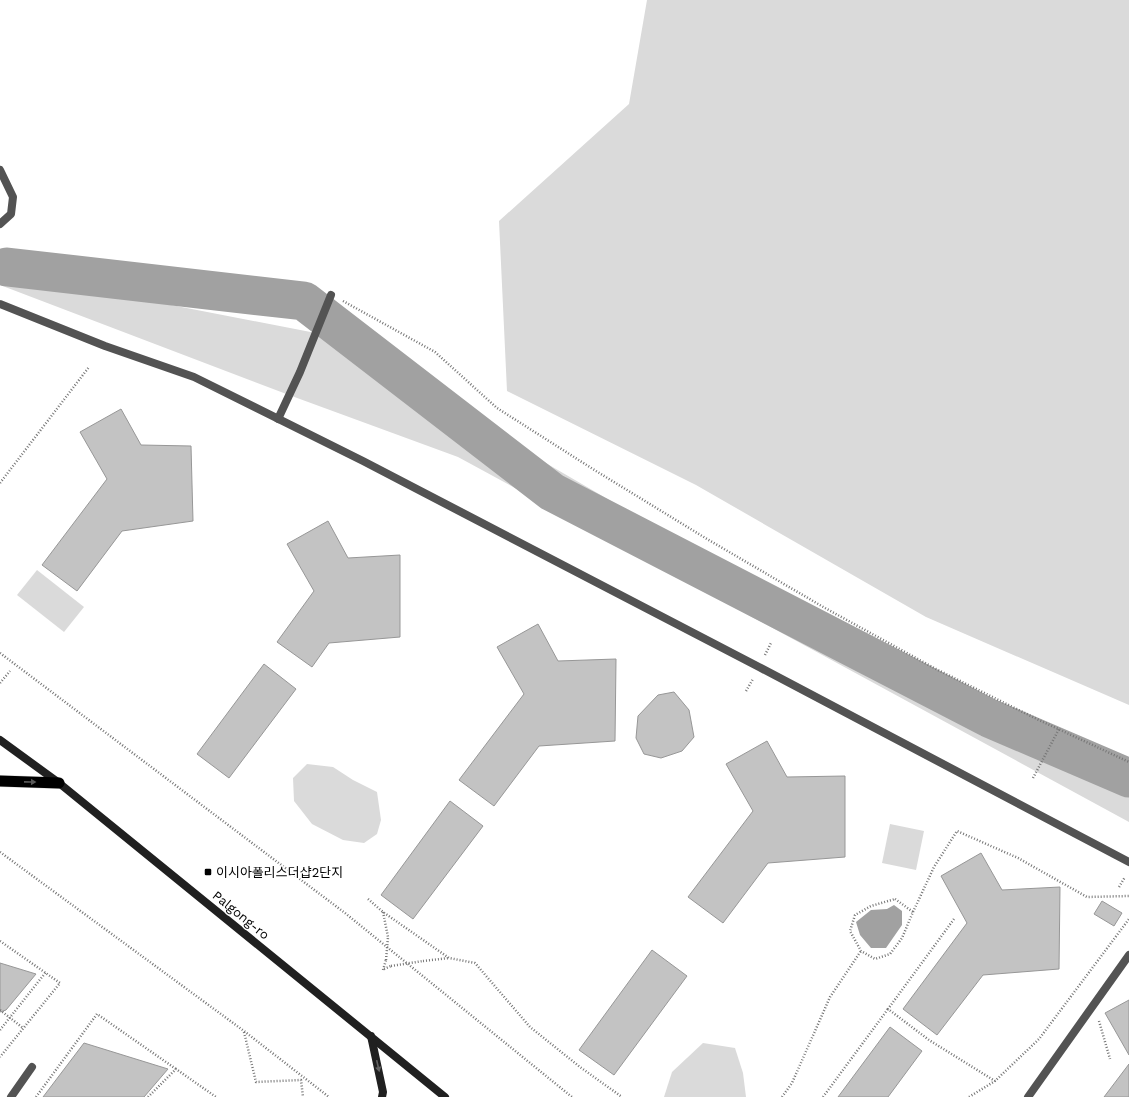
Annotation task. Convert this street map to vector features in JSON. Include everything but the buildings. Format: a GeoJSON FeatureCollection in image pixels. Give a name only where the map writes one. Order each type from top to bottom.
{"type":"FeatureCollection","features":[{"type":"Feature","properties":{"kind":"highway"},"geometry":{"type":"LineString","coordinates":[[0,782],[59,783]]}},
{"type":"Feature","properties":{"kind":"main road","name":"Palgong-ro"},"geometry":{"type":"LineString","coordinates":[[0,740],[59,783],[445,1097]]}},
{"type":"Feature","properties":{"kind":"main road"},"geometry":{"type":"LineString","coordinates":[[371,1036],[383,1092],[382,1097]]}},
{"type":"Feature","properties":{"kind":"street"},"geometry":{"type":"LineString","coordinates":[[0,170],[13,197],[11,214],[0,224]]}},
{"type":"Feature","properties":{"kind":"street"},"geometry":{"type":"LineString","coordinates":[[278,419],[300,372],[331,295]]}},
{"type":"Feature","properties":{"kind":"street"},"geometry":{"type":"LineString","coordinates":[[0,304],[105,346],[194,377],[370,465],[759,667],[1129,862]]}},
{"type":"Feature","properties":{"kind":"street"},"geometry":{"type":"LineString","coordinates":[[1028,1097],[1129,955]]}},
{"type":"Feature","properties":{"kind":"street"},"geometry":{"type":"LineString","coordinates":[[11,1097],[32,1067]]}},
{"type":"Feature","properties":{"kind":"path"},"geometry":{"type":"LineString","coordinates":[[331,295],[435,352],[497,408],[707,539],[825,608],[936,669],[1129,762]]}},
{"type":"Feature","properties":{"kind":"path"},"geometry":{"type":"LineString","coordinates":[[0,483],[89,367]]}},
{"type":"Feature","properties":{"kind":"path"},"geometry":{"type":"LineString","coordinates":[[0,653],[345,913],[572,1097]]}},
{"type":"Feature","properties":{"kind":"path"},"geometry":{"type":"LineString","coordinates":[[0,683],[10,671]]}},
{"type":"Feature","properties":{"kind":"path"},"geometry":{"type":"LineString","coordinates":[[1033,778],[1059,729]]}},
{"type":"Feature","properties":{"kind":"path"},"geometry":{"type":"LineString","coordinates":[[913,912],[895,898],[871,906],[855,915],[850,931],[861,951],[875,959],[890,954],[902,938],[934,866],[957,831],[1018,858],[1086,897],[1129,896]]}},
{"type":"Feature","properties":{"kind":"path"},"geometry":{"type":"LineString","coordinates":[[0,852],[244,1031],[329,1097]]}},
{"type":"Feature","properties":{"kind":"path"},"geometry":{"type":"LineString","coordinates":[[1120,887],[1126,875]]}},
{"type":"Feature","properties":{"kind":"path"},"geometry":{"type":"LineString","coordinates":[[368,899],[383,912],[449,958]]}},
{"type":"Feature","properties":{"kind":"path"},"geometry":{"type":"LineString","coordinates":[[383,912],[388,937],[386,960],[383,970],[391,966],[449,958],[475,963],[530,1027],[580,1067],[622,1097]]}},
{"type":"Feature","properties":{"kind":"path"},"geometry":{"type":"LineString","coordinates":[[823,1097],[954,919]]}},
{"type":"Feature","properties":{"kind":"path"},"geometry":{"type":"LineString","coordinates":[[969,1097],[995,1081],[1039,1039],[1129,919]]}},
{"type":"Feature","properties":{"kind":"path"},"geometry":{"type":"LineString","coordinates":[[0,941],[60,983],[0,1057]]}},
{"type":"Feature","properties":{"kind":"path"},"geometry":{"type":"LineString","coordinates":[[782,1097],[792,1083],[830,997],[861,951]]}},
{"type":"Feature","properties":{"kind":"path"},"geometry":{"type":"LineString","coordinates":[[0,1030],[46,972]]}},
{"type":"Feature","properties":{"kind":"path"},"geometry":{"type":"LineString","coordinates":[[888,1009],[929,1040],[995,1081]]}},
{"type":"Feature","properties":{"kind":"path"},"geometry":{"type":"LineString","coordinates":[[0,1010],[23,1028]]}},
{"type":"Feature","properties":{"kind":"path"},"geometry":{"type":"LineString","coordinates":[[36,1097],[97,1014],[176,1069],[211,1096],[216,1097]]}},
{"type":"Feature","properties":{"kind":"path"},"geometry":{"type":"LineString","coordinates":[[1098,1017],[1110,1059]]}},
{"type":"Feature","properties":{"kind":"path"},"geometry":{"type":"LineString","coordinates":[[244,1031],[256,1082],[301,1080],[302,1097]]}},
{"type":"Feature","properties":{"kind":"path"},"geometry":{"type":"LineString","coordinates":[[148,1097],[176,1069]]}},
{"type":"Feature","properties":{"kind":"shaded area"},"geometry":{"type":"Polygon","coordinates":[[[647,0],[1129,0],[1129,705],[926,617],[696,485],[507,391],[499,221],[629,104],[647,0]]]}},
{"type":"Feature","properties":{"kind":"shaded area"},"geometry":{"type":"Polygon","coordinates":[[[0,278],[130,297],[326,335],[879,657],[1129,763],[1129,822],[458,457],[289,395],[0,285],[0,278]]]}},
{"type":"Feature","properties":{"kind":"shaded area"},"geometry":{"type":"Polygon","coordinates":[[[37,570],[84,607],[64,632],[17,595],[37,570]]]}},
{"type":"Feature","properties":{"kind":"shaded area"},"geometry":{"type":"Polygon","coordinates":[[[307,764],[333,767],[353,780],[377,792],[381,820],[377,834],[364,843],[343,840],[312,824],[294,801],[293,778],[307,764]]]}},
{"type":"Feature","properties":{"kind":"shaded area"},"geometry":{"type":"Polygon","coordinates":[[[890,824],[924,831],[916,870],[882,863],[890,824]]]}},
{"type":"Feature","properties":{"kind":"shaded area"},"geometry":{"type":"Polygon","coordinates":[[[894,905],[902,911],[902,925],[886,948],[871,948],[860,935],[856,922],[871,910],[887,909],[894,905]]]}},
{"type":"Feature","properties":{"kind":"shaded area"},"geometry":{"type":"Polygon","coordinates":[[[703,1043],[735,1048],[743,1073],[746,1097],[664,1097],[672,1072],[703,1043]]]}},
{"type":"Feature","properties":{"kind":"waterway"},"geometry":{"type":"LineString","coordinates":[[7,267],[304,301],[552,492],[989,718],[1129,778]]}},
{"type":"Feature","properties":{"kind":"place","name":"이시아폴리스더샵2단지"},"geometry":{"type":"Point","coordinates":[208,872]}}]}
